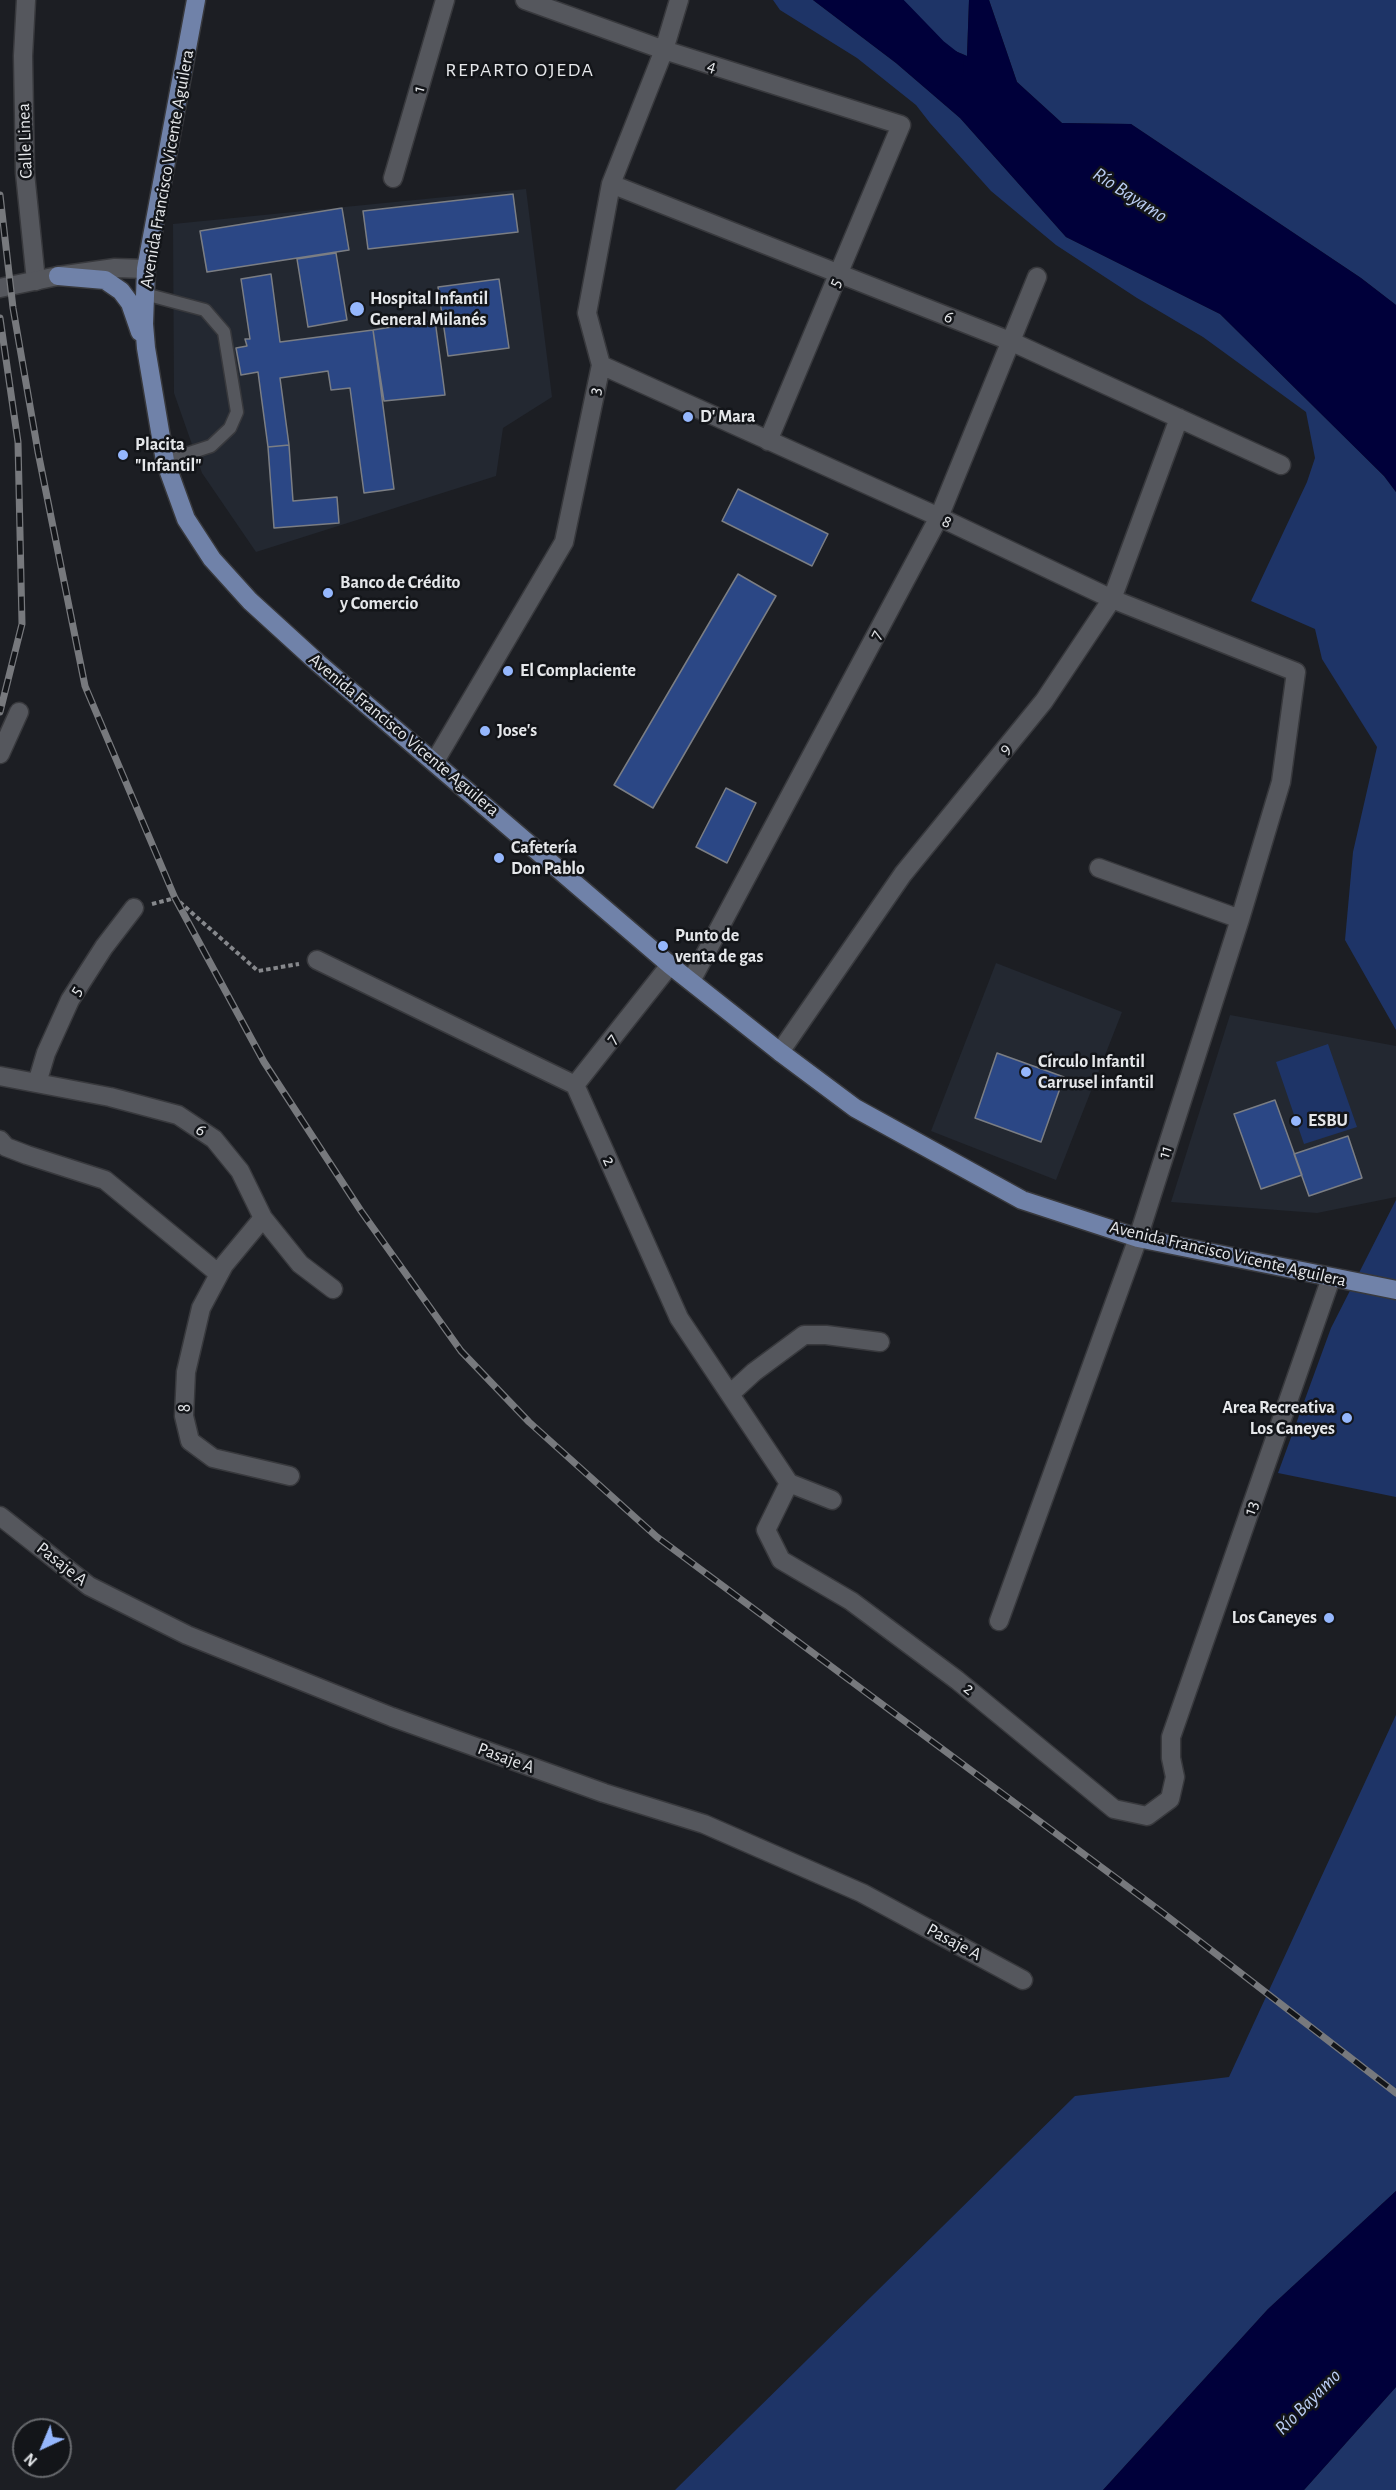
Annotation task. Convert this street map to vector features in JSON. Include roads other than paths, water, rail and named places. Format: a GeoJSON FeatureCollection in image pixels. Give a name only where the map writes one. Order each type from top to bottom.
{"type":"FeatureCollection","features":[{"type":"Feature","properties":{"kind":"main road","name":"Avenida Francisco Vicente Aguilera"},"geometry":{"type":"LineString","coordinates":[[196,0],[146,269],[146,348],[165,461],[186,519],[212,559],[250,601],[318,663],[435,761],[670,965],[855,1108],[1022,1200],[1138,1238],[1396,1290]]}},
{"type":"Feature","properties":{"kind":"main road"},"geometry":{"type":"LineString","coordinates":[[58,276],[105,280],[121,291],[130,303],[146,348]]}},
{"type":"Feature","properties":{"kind":"street","name":"Calle Linea"},"geometry":{"type":"LineString","coordinates":[[26,0],[23,56],[25,173],[36,281]]}},
{"type":"Feature","properties":{"kind":"street","name":"1"},"geometry":{"type":"LineString","coordinates":[[393,178],[445,0]]}},
{"type":"Feature","properties":{"kind":"street","name":"4"},"geometry":{"type":"LineString","coordinates":[[525,0],[664,50],[901,125]]}},
{"type":"Feature","properties":{"kind":"street","name":"3"},"geometry":{"type":"LineString","coordinates":[[435,761],[564,542],[601,365],[587,313],[611,184],[664,50],[679,0]]}},
{"type":"Feature","properties":{"kind":"street","name":"5"},"geometry":{"type":"LineString","coordinates":[[768,441],[901,125]]}},
{"type":"Feature","properties":{"kind":"street","name":"6"},"geometry":{"type":"LineString","coordinates":[[611,184],[1010,341],[1281,465]]}},
{"type":"Feature","properties":{"kind":"street"},"geometry":{"type":"LineString","coordinates":[[0,288],[58,276],[115,268],[146,269]]}},
{"type":"Feature","properties":{"kind":"street","name":"7"},"geometry":{"type":"LineString","coordinates":[[691,981],[939,518],[1037,277]]}},
{"type":"Feature","properties":{"kind":"street","name":"8"},"geometry":{"type":"LineString","coordinates":[[601,365],[1112,599],[1296,672]]}},
{"type":"Feature","properties":{"kind":"street","name":"9"},"geometry":{"type":"LineString","coordinates":[[780,1052],[903,874],[1044,701],[1112,599],[1179,418]]}},
{"type":"Feature","properties":{"kind":"street","name":"11"},"geometry":{"type":"LineString","coordinates":[[999,1621],[1138,1238],[1240,919],[1281,782],[1296,672]]}},
{"type":"Feature","properties":{"kind":"street"},"geometry":{"type":"LineString","coordinates":[[0,754],[19,712]]}},
{"type":"Feature","properties":{"kind":"street"},"geometry":{"type":"LineString","coordinates":[[1099,868],[1240,919]]}},
{"type":"Feature","properties":{"kind":"street","name":"5"},"geometry":{"type":"LineString","coordinates":[[37,1083],[46,1053],[70,1000],[104,947],[134,908]]}},
{"type":"Feature","properties":{"kind":"street"},"geometry":{"type":"LineString","coordinates":[[317,960],[576,1085]]}},
{"type":"Feature","properties":{"kind":"street","name":"7"},"geometry":{"type":"LineString","coordinates":[[576,1085],[670,965]]}},
{"type":"Feature","properties":{"kind":"street","name":"6"},"geometry":{"type":"LineString","coordinates":[[0,1077],[110,1096],[178,1115],[214,1139],[240,1171],[263,1218],[300,1264],[333,1289]]}},
{"type":"Feature","properties":{"kind":"street","name":"2"},"geometry":{"type":"LineString","coordinates":[[576,1085],[679,1318],[789,1483],[766,1530],[781,1560],[851,1601],[957,1680],[1114,1809],[1146,1816],[1170,1799],[1175,1777],[1171,1758],[1171,1737]]}},
{"type":"Feature","properties":{"kind":"street"},"geometry":{"type":"LineString","coordinates":[[0,1140],[6,1147],[105,1180],[219,1274]]}},
{"type":"Feature","properties":{"kind":"street","name":"8"},"geometry":{"type":"LineString","coordinates":[[263,1218],[224,1265],[201,1308],[186,1372],[184,1416],[190,1441],[213,1458],[290,1476]]}},
{"type":"Feature","properties":{"kind":"street","name":"13"},"geometry":{"type":"LineString","coordinates":[[1171,1737],[1331,1278]]}},
{"type":"Feature","properties":{"kind":"street"},"geometry":{"type":"LineString","coordinates":[[729,1394],[754,1371],[804,1335],[826,1335],[880,1342]]}},
{"type":"Feature","properties":{"kind":"street"},"geometry":{"type":"LineString","coordinates":[[789,1483],[832,1500]]}},
{"type":"Feature","properties":{"kind":"street","name":"Pasaje A"},"geometry":{"type":"LineString","coordinates":[[0,1516],[89,1586],[187,1635],[403,1721],[604,1793],[705,1824],[862,1893],[1023,1980]]}},
{"type":"Feature","properties":{"kind":"lane"},"geometry":{"type":"LineString","coordinates":[[145,294],[205,310],[224,332],[237,412],[230,428],[211,446],[165,461]]}},
{"type":"Feature","properties":{"kind":"water"},"geometry":{"type":"Polygon","coordinates":[[[813,0],[865,0],[884,21],[967,56],[969,0],[989,0],[1017,82],[1062,123],[1131,124],[1361,278],[1396,305],[1396,492],[1384,476],[1220,314],[1066,237],[960,118],[896,63],[813,0]]]}},
{"type":"Feature","properties":{"kind":"water"},"geometry":{"type":"Polygon","coordinates":[[[1396,2191],[1396,2387],[1304,2490],[1103,2490],[1268,2309],[1396,2191]]]}},
{"type":"Feature","properties":{"kind":"waterway","name":"Río Bayamo"},"geometry":{"type":"LineString","coordinates":[[876,0],[930,56],[944,67]]}},
{"type":"Feature","properties":{"kind":"railway"},"geometry":{"type":"LineString","coordinates":[[0,195],[13,308],[38,452],[85,686],[175,898],[264,1062],[361,1211],[461,1351],[529,1422],[657,1537],[1163,1913],[1396,2093]]}},
{"type":"Feature","properties":{"kind":"railway"},"geometry":{"type":"LineString","coordinates":[[0,318],[18,442],[22,624],[0,712]]}},
{"type":"Feature","properties":{"kind":"place","name":"Hospital Infantil General Milanés"},"geometry":{"type":"Point","coordinates":[357,309]}},
{"type":"Feature","properties":{"kind":"place","name":"D' Mara"},"geometry":{"type":"Point","coordinates":[688,417]}},
{"type":"Feature","properties":{"kind":"place","name":"Placita \"Infantil\""},"geometry":{"type":"Point","coordinates":[123,455]}},
{"type":"Feature","properties":{"kind":"place","name":"Banco de Crédito y Comercio"},"geometry":{"type":"Point","coordinates":[328,593]}},
{"type":"Feature","properties":{"kind":"place","name":"El Complaciente"},"geometry":{"type":"Point","coordinates":[508,671]}},
{"type":"Feature","properties":{"kind":"place","name":"Jose's"},"geometry":{"type":"Point","coordinates":[485,731]}},
{"type":"Feature","properties":{"kind":"place","name":"Cafetería Don Pablo"},"geometry":{"type":"Point","coordinates":[499,858]}},
{"type":"Feature","properties":{"kind":"place","name":"Punto de venta de gas"},"geometry":{"type":"Point","coordinates":[663,946]}},
{"type":"Feature","properties":{"kind":"place","name":"Círculo Infantil Carrusel infantil"},"geometry":{"type":"Point","coordinates":[1026,1072]}},
{"type":"Feature","properties":{"kind":"place","name":"ESBU"},"geometry":{"type":"Point","coordinates":[1296,1121]}},
{"type":"Feature","properties":{"kind":"place","name":"Area Recreativa Los Caneyes"},"geometry":{"type":"Point","coordinates":[1347,1418]}},
{"type":"Feature","properties":{"kind":"place","name":"Los Caneyes"},"geometry":{"type":"Point","coordinates":[1329,1618]}},
{"type":"Feature","properties":{"kind":"district","name":"REPARTO OJEDA"},"geometry":{"type":"Point","coordinates":[520,70]}}]}
